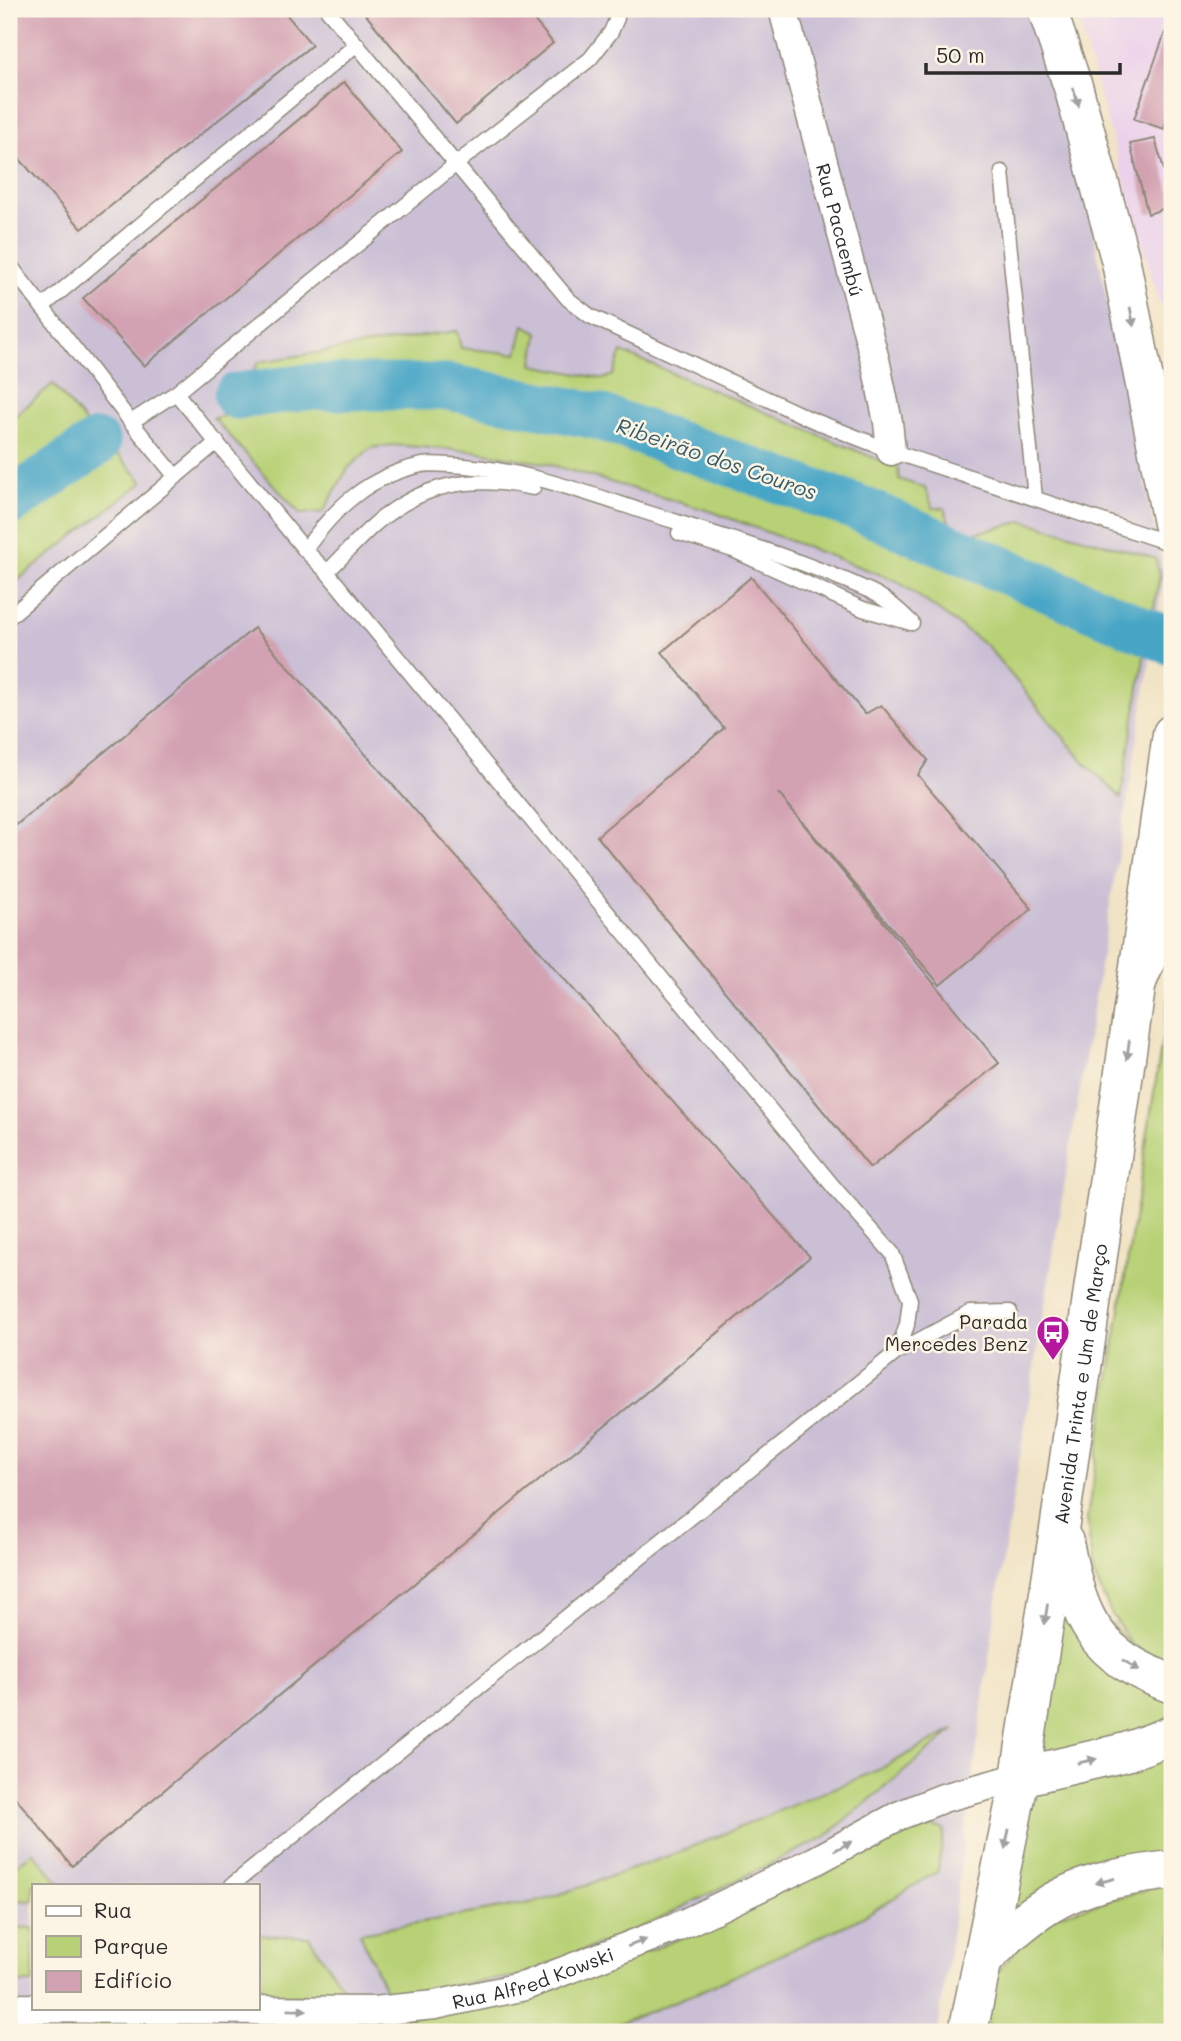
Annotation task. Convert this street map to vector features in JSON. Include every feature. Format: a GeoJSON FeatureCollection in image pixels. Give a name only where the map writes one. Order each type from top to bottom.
{"type":"FeatureCollection","features":[{"type":"Feature","properties":{"kind":"main road"},"geometry":{"type":"LineString","coordinates":[[1047,9],[1074,90],[1121,262],[1172,523]]}},
{"type":"Feature","properties":{"kind":"main road","name":"Avenida Trinta e Um de Março"},"geometry":{"type":"LineString","coordinates":[[970,2030],[1020,1777],[1060,1523],[1172,734]]}},
{"type":"Feature","properties":{"kind":"main road"},"geometry":{"type":"LineString","coordinates":[[1137,982],[1172,898]]}},
{"type":"Feature","properties":{"kind":"main road"},"geometry":{"type":"LineString","coordinates":[[1060,1523],[1073,1586],[1093,1632],[1106,1647],[1128,1664],[1172,1684]]}},
{"type":"Feature","properties":{"kind":"main road"},"geometry":{"type":"LineString","coordinates":[[1020,1777],[1126,1752],[1172,1735]]}},
{"type":"Feature","properties":{"kind":"main road"},"geometry":{"type":"LineString","coordinates":[[982,1961],[1026,1918],[1068,1894],[1107,1880],[1172,1870]]}},
{"type":"Feature","properties":{"kind":"street","name":"Rua Pacaembú"},"geometry":{"type":"LineString","coordinates":[[783,9],[876,364],[891,451]]}},
{"type":"Feature","properties":{"kind":"street","name":"Rua Alfred Kowski"},"geometry":{"type":"LineString","coordinates":[[253,2010],[373,2011],[435,2005],[525,1986],[675,1928],[815,1861],[898,1816],[943,1798],[1020,1777]]}},
{"type":"Feature","properties":{"kind":"street","name":"Rua Alfred Kowski"},"geometry":{"type":"LineString","coordinates":[[14,2008],[32,2008]]}},
{"type":"Feature","properties":{"kind":"street"},"geometry":{"type":"LineString","coordinates":[[14,2008],[41,2032]]}},
{"type":"Feature","properties":{"kind":"lane"},"geometry":{"type":"LineString","coordinates":[[327,9],[569,299],[590,316],[810,419],[891,451],[1172,544]]}},
{"type":"Feature","properties":{"kind":"lane"},"geometry":{"type":"LineString","coordinates":[[131,422],[176,393],[456,164],[590,59],[611,32],[617,18],[616,9]]}},
{"type":"Feature","properties":{"kind":"lane"},"geometry":{"type":"LineString","coordinates":[[42,307],[357,44]]}},
{"type":"Feature","properties":{"kind":"lane"},"geometry":{"type":"LineString","coordinates":[[1002,172],[1035,498]]}},
{"type":"Feature","properties":{"kind":"lane"},"geometry":{"type":"LineString","coordinates":[[9,264],[176,477]]}},
{"type":"Feature","properties":{"kind":"lane"},"geometry":{"type":"LineString","coordinates":[[176,393],[327,572],[837,1191],[892,1253],[910,1300],[907,1325],[897,1352]]}},
{"type":"Feature","properties":{"kind":"lane"},"geometry":{"type":"LineString","coordinates":[[9,618],[217,442]]}},
{"type":"Feature","properties":{"kind":"lane"},"geometry":{"type":"LineString","coordinates":[[306,550],[323,524],[355,494],[386,476],[425,464],[472,466],[549,481],[751,545],[872,592],[895,606],[912,623],[863,609],[733,550],[575,498],[518,485],[477,480],[428,490],[384,516],[327,572]]}},
{"type":"Feature","properties":{"kind":"lane"},"geometry":{"type":"LineString","coordinates":[[233,1884],[897,1352],[970,1313],[1010,1312]]}},
{"type":"Feature","properties":{"kind":"shaded area"},"geometry":{"type":"Polygon","coordinates":[[[9,9],[1023,9],[1035,28],[1075,145],[1164,574],[999,1584],[938,2032],[9,2032],[9,9]]]}},
{"type":"Feature","properties":{"kind":"shaded area"},"geometry":{"type":"Polygon","coordinates":[[[1071,9],[1172,9],[1172,314],[1159,302],[1078,19],[1071,9]]]}},
{"type":"Feature","properties":{"kind":"green space"},"geometry":{"type":"Polygon","coordinates":[[[524,325],[538,332],[533,365],[604,379],[613,375],[622,352],[898,468],[899,479],[925,488],[933,508],[944,508],[955,538],[1024,521],[1155,558],[1160,576],[1151,623],[866,505],[601,411],[445,378],[310,378],[243,385],[259,362],[457,331],[461,348],[517,354],[524,325]]]}},
{"type":"Feature","properties":{"kind":"green space"},"geometry":{"type":"Polygon","coordinates":[[[53,384],[94,433],[9,490],[9,421],[53,384]]]}},
{"type":"Feature","properties":{"kind":"green space"},"geometry":{"type":"Polygon","coordinates":[[[449,398],[601,428],[859,522],[1147,639],[1121,798],[1085,763],[987,646],[897,581],[713,512],[548,464],[474,451],[391,445],[371,448],[348,468],[323,512],[300,514],[213,418],[314,399],[449,398]]]}},
{"type":"Feature","properties":{"kind":"green space"},"geometry":{"type":"Polygon","coordinates":[[[112,448],[143,482],[9,587],[9,519],[112,448]]]}},
{"type":"Feature","properties":{"kind":"green space"},"geometry":{"type":"Polygon","coordinates":[[[1172,978],[1172,1668],[1132,1645],[1111,1613],[1093,1574],[1087,1518],[1172,978]]]}},
{"type":"Feature","properties":{"kind":"green space"},"geometry":{"type":"Polygon","coordinates":[[[1060,1570],[1172,1689],[1172,1728],[1032,1766],[1060,1570]]]}},
{"type":"Feature","properties":{"kind":"green space"},"geometry":{"type":"Polygon","coordinates":[[[955,1729],[825,1837],[640,1928],[520,1976],[387,1995],[360,1933],[541,1901],[677,1853],[878,1770],[955,1729]]]}},
{"type":"Feature","properties":{"kind":"green space"},"geometry":{"type":"Polygon","coordinates":[[[1172,1745],[1172,1855],[994,1936],[1028,1781],[1172,1745]]]}},
{"type":"Feature","properties":{"kind":"green space"},"geometry":{"type":"Polygon","coordinates":[[[932,1827],[944,1829],[938,1871],[859,1919],[701,1991],[597,2032],[405,2032],[394,2019],[519,2002],[678,1939],[908,1831],[932,1827]]]}},
{"type":"Feature","properties":{"kind":"green space"},"geometry":{"type":"Polygon","coordinates":[[[33,1852],[60,1884],[32,1884],[32,1901],[9,1900],[9,1870],[33,1852]]]}},
{"type":"Feature","properties":{"kind":"green space"},"geometry":{"type":"Polygon","coordinates":[[[1172,1882],[1172,2032],[989,2032],[987,2017],[998,1972],[1039,1920],[1172,1882]]]}},
{"type":"Feature","properties":{"kind":"green space"},"geometry":{"type":"Polygon","coordinates":[[[9,1927],[32,1928],[32,1983],[9,1983],[9,1927]]]}},
{"type":"Feature","properties":{"kind":"green space"},"geometry":{"type":"Polygon","coordinates":[[[259,1935],[309,1937],[350,1999],[259,1993],[259,1935]]]}},
{"type":"Feature","properties":{"kind":"green space"},"geometry":{"type":"Polygon","coordinates":[[[86,2020],[334,2024],[339,2032],[86,2032],[86,2020]]]}},
{"type":"Feature","properties":{"kind":"building"},"geometry":{"type":"Polygon","coordinates":[[[9,9],[282,9],[312,45],[82,229],[9,147],[9,9]]]}},
{"type":"Feature","properties":{"kind":"building"},"geometry":{"type":"Polygon","coordinates":[[[361,9],[525,9],[553,43],[456,124],[361,9]]]}},
{"type":"Feature","properties":{"kind":"building"},"geometry":{"type":"Polygon","coordinates":[[[1165,33],[1172,36],[1172,108],[1170,107],[1164,129],[1134,119],[1165,33]]]}},
{"type":"Feature","properties":{"kind":"building"},"geometry":{"type":"Polygon","coordinates":[[[344,82],[402,152],[144,366],[83,298],[344,82]]]}},
{"type":"Feature","properties":{"kind":"building"},"geometry":{"type":"Polygon","coordinates":[[[1155,139],[1172,197],[1172,206],[1148,214],[1130,144],[1155,139]]]}},
{"type":"Feature","properties":{"kind":"building"},"geometry":{"type":"Polygon","coordinates":[[[751,577],[865,714],[881,705],[928,760],[918,775],[1032,909],[940,985],[778,793],[999,1063],[870,1168],[597,836],[724,728],[662,652],[751,577]]]}},
{"type":"Feature","properties":{"kind":"building"},"geometry":{"type":"Polygon","coordinates":[[[254,628],[810,1257],[72,1866],[9,1790],[9,831],[254,628]]]}},
{"type":"Feature","properties":{"kind":"waterway","name":"Ribeirão dos Couros"},"geometry":{"type":"LineString","coordinates":[[237,396],[308,387],[448,387],[596,416],[856,507],[1172,642]]}},
{"type":"Feature","properties":{"kind":"waterway","name":"Ribeirão dos Couros"},"geometry":{"type":"LineString","coordinates":[[9,503],[97,443]]}},
{"type":"Feature","properties":{"kind":"place","name":"Parada Mercedes Benz"},"geometry":{"type":"Point","coordinates":[1053,1362]}}]}
